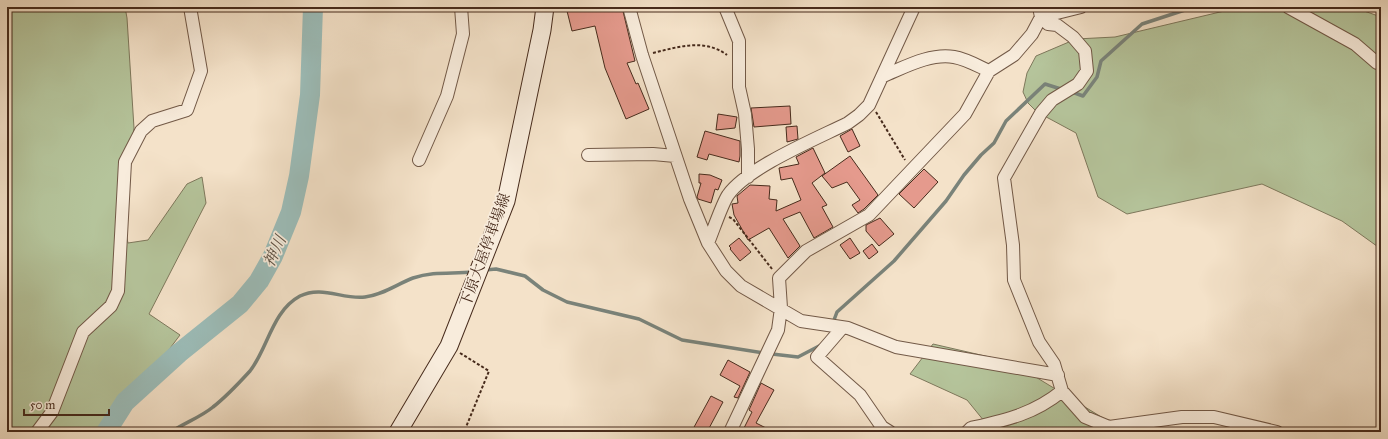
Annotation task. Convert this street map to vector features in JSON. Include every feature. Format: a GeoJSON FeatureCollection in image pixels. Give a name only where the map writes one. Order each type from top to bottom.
{"type":"FeatureCollection","features":[{"type":"Feature","properties":{"kind":"main road","name":"下原大屋停車場線"},"geometry":{"type":"LineString","coordinates":[[398,432],[449,346],[506,201],[542,30],[545,7]]}},
{"type":"Feature","properties":{"kind":"street"},"geometry":{"type":"LineString","coordinates":[[36,432],[52,412],[83,332],[111,306],[118,291],[125,162],[141,131],[152,121],[187,110],[201,71],[190,7]]}},
{"type":"Feature","properties":{"kind":"street"},"geometry":{"type":"LineString","coordinates":[[419,160],[447,96],[463,34],[461,7]]}},
{"type":"Feature","properties":{"kind":"street"},"geometry":{"type":"LineString","coordinates":[[629,7],[642,56],[690,199],[708,243],[726,272],[741,286],[801,321],[848,328],[896,347],[1058,375]]}},
{"type":"Feature","properties":{"kind":"street"},"geometry":{"type":"LineString","coordinates":[[725,7],[739,41],[739,87],[745,114],[748,149],[748,177]]}},
{"type":"Feature","properties":{"kind":"street"},"geometry":{"type":"LineString","coordinates":[[708,243],[727,195],[748,177],[791,151],[848,123],[869,105],[914,7]]}},
{"type":"Feature","properties":{"kind":"street"},"geometry":{"type":"LineString","coordinates":[[1057,19],[1081,7]]}},
{"type":"Feature","properties":{"kind":"street"},"geometry":{"type":"LineString","coordinates":[[1288,7],[1355,44],[1378,62]]}},
{"type":"Feature","properties":{"kind":"street"},"geometry":{"type":"LineString","coordinates":[[730,432],[770,350],[778,330],[781,308],[779,278],[806,251],[869,215],[965,114],[989,71],[1014,55],[1032,34],[1040,12],[1057,19],[1072,38],[1085,51],[1087,71],[1078,84],[1052,100],[1041,112],[1004,178],[1013,238],[1014,280],[1039,342],[1054,364],[1062,391],[1085,417],[1109,426],[1182,417],[1214,417],[1277,432]]}},
{"type":"Feature","properties":{"kind":"street"},"geometry":{"type":"LineString","coordinates":[[883,76],[920,61],[937,57],[955,57],[989,71]]}},
{"type":"Feature","properties":{"kind":"street"},"geometry":{"type":"LineString","coordinates":[[588,155],[653,154],[675,156]]}},
{"type":"Feature","properties":{"kind":"street"},"geometry":{"type":"LineString","coordinates":[[842,328],[817,357],[860,395],[882,427],[890,432]]}},
{"type":"Feature","properties":{"kind":"street"},"geometry":{"type":"LineString","coordinates":[[967,432],[971,428],[1018,417],[1052,399],[1062,391]]}},
{"type":"Feature","properties":{"kind":"path"},"geometry":{"type":"LineString","coordinates":[[642,56],[690,44],[705,45],[724,52],[739,63]]}},
{"type":"Feature","properties":{"kind":"path"},"geometry":{"type":"LineString","coordinates":[[869,105],[875,110],[911,170]]}},
{"type":"Feature","properties":{"kind":"path"},"geometry":{"type":"LineString","coordinates":[[720,214],[733,219],[756,251],[779,278]]}},
{"type":"Feature","properties":{"kind":"path"},"geometry":{"type":"LineString","coordinates":[[449,346],[489,371],[464,432]]}},
{"type":"Feature","properties":{"kind":"green space"},"geometry":{"type":"Polygon","coordinates":[[[7,7],[125,7],[134,128],[123,220],[128,243],[148,240],[187,184],[202,177],[206,203],[149,314],[180,335],[107,432],[7,432],[7,7]]]}},
{"type":"Feature","properties":{"kind":"green space"},"geometry":{"type":"Polygon","coordinates":[[[1241,7],[1353,7],[1381,17],[1381,249],[1342,221],[1262,184],[1127,214],[1098,197],[1076,133],[1037,112],[1028,103],[1023,92],[1027,73],[1036,56],[1076,39],[1115,37],[1241,7]]]}},
{"type":"Feature","properties":{"kind":"green space"},"geometry":{"type":"Polygon","coordinates":[[[933,344],[1011,362],[1126,432],[993,432],[967,400],[910,374],[933,344]]]}},
{"type":"Feature","properties":{"kind":"building"},"geometry":{"type":"Polygon","coordinates":[[[566,7],[622,7],[635,61],[627,63],[636,84],[638,83],[649,109],[626,119],[605,68],[595,26],[572,31],[566,7]]]}},
{"type":"Feature","properties":{"kind":"building"},"geometry":{"type":"Polygon","coordinates":[[[790,106],[791,124],[754,127],[751,108],[790,106]]]}},
{"type":"Feature","properties":{"kind":"building"},"geometry":{"type":"Polygon","coordinates":[[[718,114],[737,117],[735,128],[716,130],[718,114]]]}},
{"type":"Feature","properties":{"kind":"building"},"geometry":{"type":"Polygon","coordinates":[[[797,126],[798,139],[787,142],[786,127],[797,126]]]}},
{"type":"Feature","properties":{"kind":"building"},"geometry":{"type":"Polygon","coordinates":[[[852,129],[860,146],[848,152],[840,136],[852,129]]]}},
{"type":"Feature","properties":{"kind":"building"},"geometry":{"type":"Polygon","coordinates":[[[705,131],[740,141],[739,162],[709,154],[707,160],[697,157],[705,131]]]}},
{"type":"Feature","properties":{"kind":"building"},"geometry":{"type":"Polygon","coordinates":[[[813,148],[825,173],[812,183],[827,205],[822,207],[833,227],[814,238],[800,212],[783,219],[800,246],[788,258],[769,228],[748,240],[734,215],[732,204],[738,203],[737,196],[750,185],[770,186],[769,199],[777,200],[776,211],[801,200],[792,178],[781,180],[779,168],[799,164],[796,157],[813,148]]]}},
{"type":"Feature","properties":{"kind":"building"},"geometry":{"type":"Polygon","coordinates":[[[850,156],[878,195],[858,213],[852,205],[860,200],[847,182],[832,188],[822,176],[850,156]]]}},
{"type":"Feature","properties":{"kind":"building"},"geometry":{"type":"Polygon","coordinates":[[[924,169],[938,182],[914,208],[899,194],[924,169]]]}},
{"type":"Feature","properties":{"kind":"building"},"geometry":{"type":"Polygon","coordinates":[[[699,174],[710,175],[722,180],[718,190],[715,189],[711,203],[698,199],[697,197],[701,183],[699,183],[699,174]]]}},
{"type":"Feature","properties":{"kind":"building"},"geometry":{"type":"Polygon","coordinates":[[[880,218],[894,234],[879,246],[866,231],[866,225],[880,218]]]}},
{"type":"Feature","properties":{"kind":"building"},"geometry":{"type":"Polygon","coordinates":[[[739,238],[751,252],[740,261],[729,246],[739,238]]]}},
{"type":"Feature","properties":{"kind":"building"},"geometry":{"type":"Polygon","coordinates":[[[850,238],[860,253],[850,259],[840,245],[850,238]]]}},
{"type":"Feature","properties":{"kind":"building"},"geometry":{"type":"Polygon","coordinates":[[[872,244],[878,252],[869,259],[863,251],[872,244]]]}},
{"type":"Feature","properties":{"kind":"building"},"geometry":{"type":"Polygon","coordinates":[[[728,360],[750,372],[738,398],[734,397],[740,386],[720,375],[728,360]]]}},
{"type":"Feature","properties":{"kind":"building"},"geometry":{"type":"Polygon","coordinates":[[[761,383],[774,390],[756,423],[774,432],[742,432],[752,412],[749,410],[761,383]]]}},
{"type":"Feature","properties":{"kind":"building"},"geometry":{"type":"Polygon","coordinates":[[[711,396],[723,402],[707,432],[698,432],[693,429],[711,396]]]}},
{"type":"Feature","properties":{"kind":"waterway","name":"神川"},"geometry":{"type":"LineString","coordinates":[[106,432],[125,402],[179,353],[240,304],[259,281],[273,256],[291,212],[299,176],[310,95],[313,7]]}},
{"type":"Feature","properties":{"kind":"waterway"},"geometry":{"type":"LineString","coordinates":[[1072,92],[1083,96],[1097,77],[1101,61],[1142,24],[1194,7]]}},
{"type":"Feature","properties":{"kind":"waterway"},"geometry":{"type":"LineString","coordinates":[[834,320],[837,312],[894,261],[946,201],[964,175],[981,155],[994,143],[1006,121],[1045,84],[1064,90]]}},
{"type":"Feature","properties":{"kind":"waterway"},"geometry":{"type":"LineString","coordinates":[[485,270],[496,269],[525,276],[543,290],[567,302],[639,319],[682,340],[764,353]]}},
{"type":"Feature","properties":{"kind":"waterway"},"geometry":{"type":"LineString","coordinates":[[171,432],[208,411],[223,399],[250,371],[277,320],[283,311],[300,296],[308,293],[324,292],[349,297],[365,297],[378,294],[407,280],[421,276],[473,272]]}},
{"type":"Feature","properties":{"kind":"waterway"},"geometry":{"type":"LineString","coordinates":[[772,354],[798,357],[821,345]]}}]}
